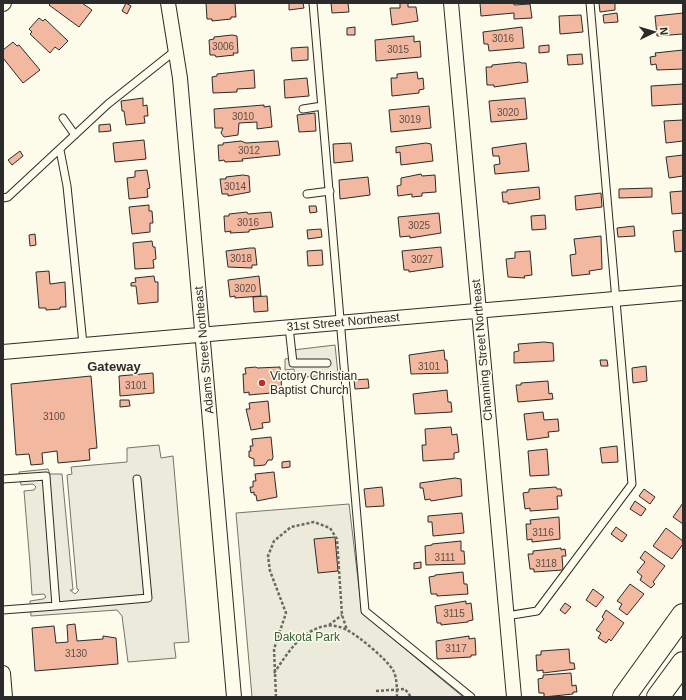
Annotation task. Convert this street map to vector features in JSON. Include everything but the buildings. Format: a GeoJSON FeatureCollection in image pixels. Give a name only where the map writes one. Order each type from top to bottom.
{"type":"FeatureCollection","features":[{"type":"Feature","properties":{"kind":"main road"},"geometry":{"type":"LineString","coordinates":[[624,697],[683,616]]}},
{"type":"Feature","properties":{"kind":"main road"},"geometry":{"type":"LineString","coordinates":[[658,697],[683,663]]}},
{"type":"Feature","properties":{"kind":"street","name":"Adams Street Northeast"},"geometry":{"type":"LineString","coordinates":[[168,3],[176,50],[234,697]]}},
{"type":"Feature","properties":{"kind":"street","name":"Channing Street Northeast"},"geometry":{"type":"LineString","coordinates":[[451,3],[514,697]]}},
{"type":"Feature","properties":{"kind":"street","name":"31st Street Northeast"},"geometry":{"type":"LineString","coordinates":[[3,352],[683,293]]}},
{"type":"Feature","properties":{"kind":"street"},"geometry":{"type":"LineString","coordinates":[[3,673],[5,697]]}},
{"type":"Feature","properties":{"kind":"lane"},"geometry":{"type":"LineString","coordinates":[[314,3],[365,611],[471,697]]}},
{"type":"Feature","properties":{"kind":"lane"},"geometry":{"type":"LineString","coordinates":[[506,616],[537,611],[632,484],[590,3]]}},
{"type":"Feature","properties":{"kind":"lane"},"geometry":{"type":"LineString","coordinates":[[3,198],[8,197],[108,104],[176,50]]}},
{"type":"Feature","properties":{"kind":"lane"},"geometry":{"type":"LineString","coordinates":[[303,109],[322,106]]}},
{"type":"Feature","properties":{"kind":"lane"},"geometry":{"type":"LineString","coordinates":[[63,118],[75,135]]}},
{"type":"Feature","properties":{"kind":"lane"},"geometry":{"type":"LineString","coordinates":[[60,150],[67,186],[82,344]]}},
{"type":"Feature","properties":{"kind":"lane"},"geometry":{"type":"LineString","coordinates":[[307,194],[330,191]]}},
{"type":"Feature","properties":{"kind":"lane"},"geometry":{"type":"LineString","coordinates":[[288,327],[293,363],[327,363]]}},
{"type":"Feature","properties":{"kind":"lane"},"geometry":{"type":"LineString","coordinates":[[3,479],[46,476],[56,606]]}},
{"type":"Feature","properties":{"kind":"lane"},"geometry":{"type":"LineString","coordinates":[[3,610],[148,598],[137,479]]}},
{"type":"Feature","properties":{"kind":"path"},"geometry":{"type":"LineString","coordinates":[[276,697],[274,649],[286,613],[270,571],[268,556],[274,541],[291,528],[314,522],[330,528],[337,539],[342,615],[347,630]]}},
{"type":"Feature","properties":{"kind":"path"},"geometry":{"type":"LineString","coordinates":[[274,674],[289,651],[303,636],[318,628],[329,625],[342,615]]}},
{"type":"Feature","properties":{"kind":"path"},"geometry":{"type":"LineString","coordinates":[[329,625],[347,630],[385,659],[394,672],[397,697]]}},
{"type":"Feature","properties":{"kind":"path"},"geometry":{"type":"LineString","coordinates":[[376,690],[405,689],[411,697]]}},
{"type":"Feature","properties":{"kind":"green space","name":"Dakota Park"},"geometry":{"type":"Polygon","coordinates":[[[349,504],[362,613],[463,697],[252,697],[236,513],[349,504]]]}},
{"type":"Feature","properties":{"kind":"shaded area"},"geometry":{"type":"Polygon","coordinates":[[[335,345],[338,374],[295,378],[294,369],[285,370],[285,359],[292,358],[293,350],[335,345]]]}},
{"type":"Feature","properties":{"kind":"shaded area"},"geometry":{"type":"Polygon","coordinates":[[[159,445],[161,458],[173,456],[189,642],[174,643],[176,658],[128,662],[122,616],[117,610],[31,616],[30,601],[43,599],[46,597],[44,594],[32,595],[24,491],[34,490],[36,487],[33,484],[21,485],[19,472],[48,469],[50,474],[62,474],[73,590],[70,590],[75,594],[79,590],[77,589],[67,475],[72,474],[71,467],[127,462],[127,448],[159,445]]]}},
{"type":"Feature","properties":{"kind":"place","name":"Victory Christian Baptist Church"},"geometry":{"type":"Point","coordinates":[262,383]}},
{"type":"Feature","properties":{"kind":"district","name":"Gateway"},"geometry":{"type":"Point","coordinates":[114,366]}}]}
